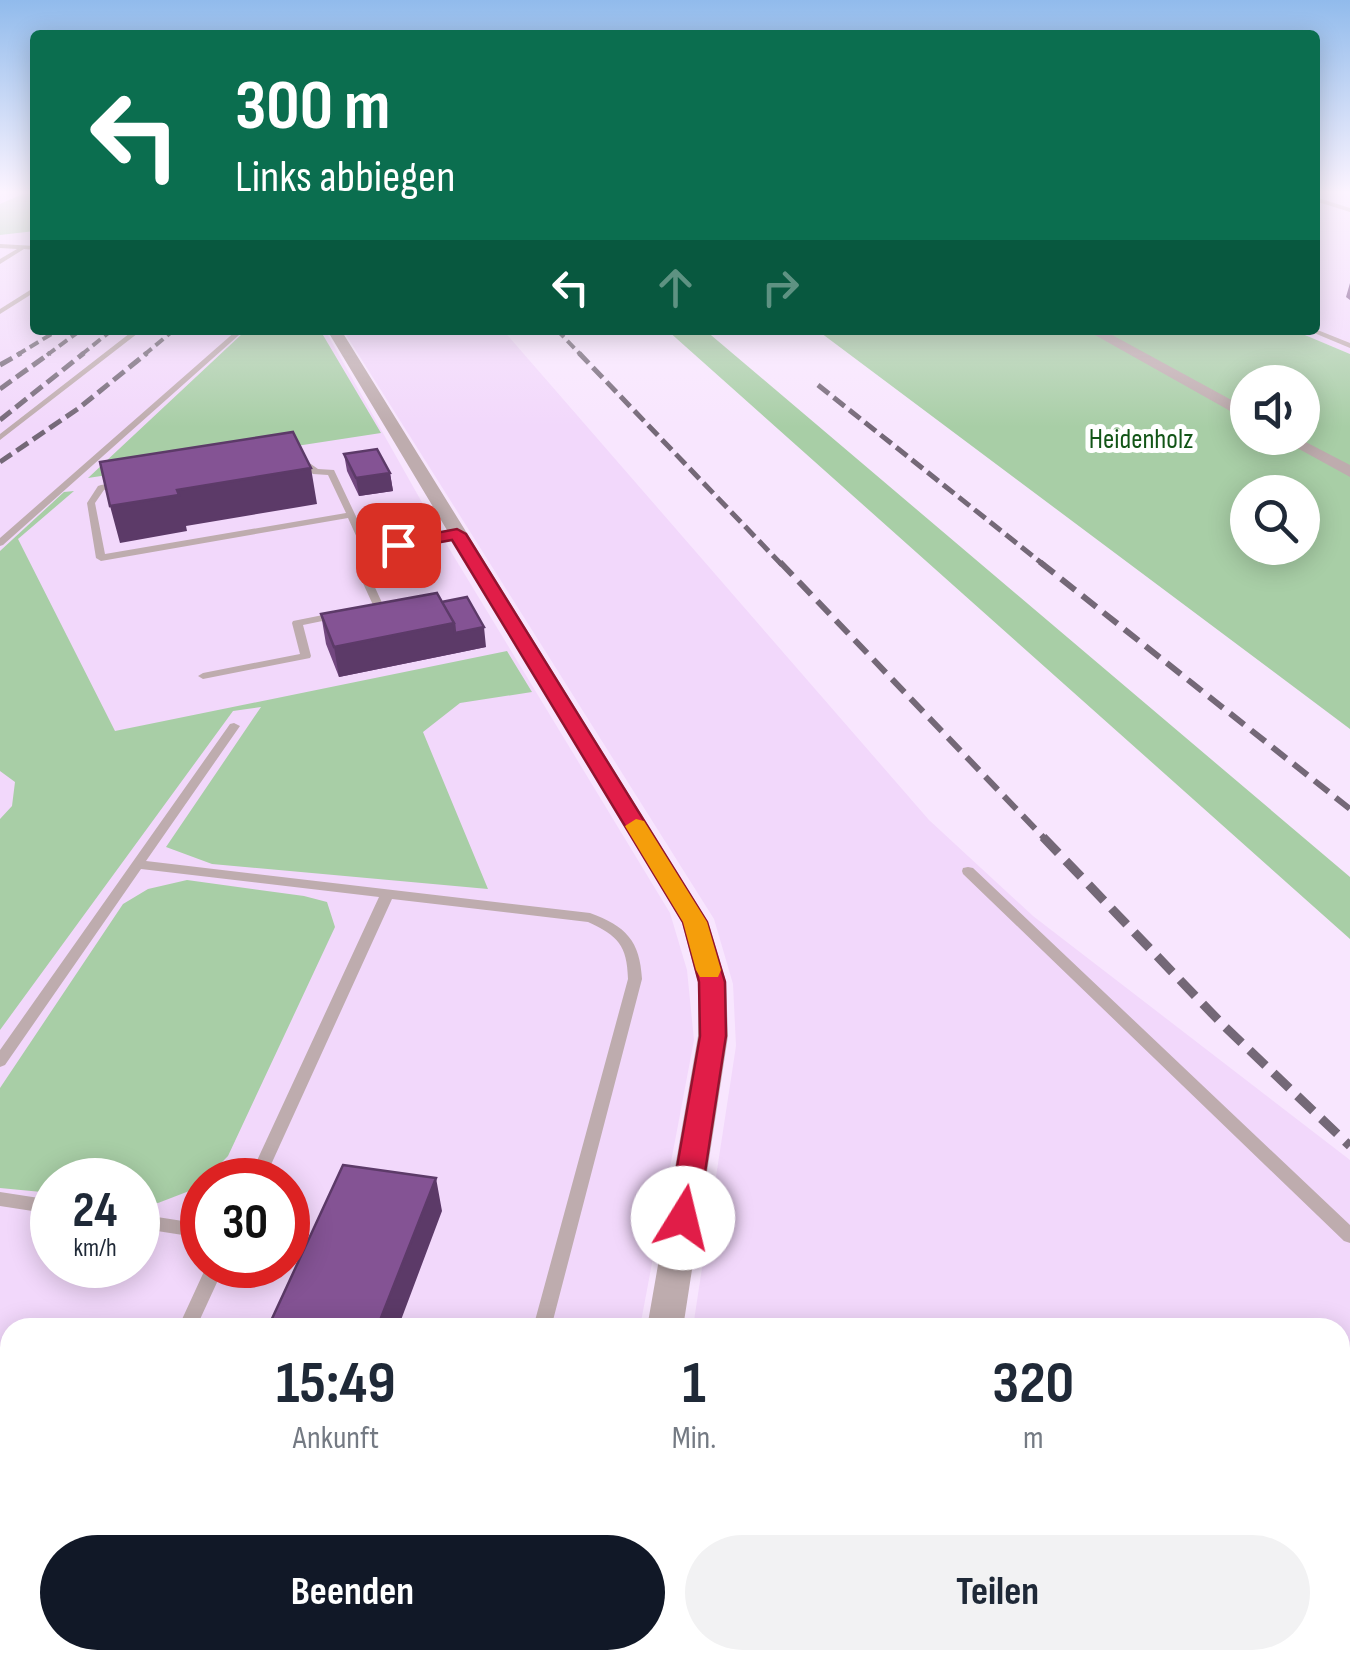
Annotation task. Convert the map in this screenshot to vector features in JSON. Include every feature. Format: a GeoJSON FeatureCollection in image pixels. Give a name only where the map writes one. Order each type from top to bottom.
{"type":"FeatureCollection","features":[{"type":"Feature","properties":{"kind":"street"},"geometry":{"type":"LineString","coordinates":[[337,335],[695,922],[712,982],[713,1036],[667,1318]]}},
{"type":"Feature","properties":{"kind":"street"},"geometry":{"type":"LineString","coordinates":[[1102,335],[1230,406]]}},
{"type":"Feature","properties":{"kind":"street"},"geometry":{"type":"LineString","coordinates":[[1318,455],[1350,472]]}},
{"type":"Feature","properties":{"kind":"lane"},"geometry":{"type":"LineString","coordinates":[[0,312],[30,292]]}},
{"type":"Feature","properties":{"kind":"lane"},"geometry":{"type":"LineString","coordinates":[[1320,334],[1350,346]]}},
{"type":"Feature","properties":{"kind":"lane"},"geometry":{"type":"LineString","coordinates":[[0,438],[132,335]]}},
{"type":"Feature","properties":{"kind":"lane"},"geometry":{"type":"LineString","coordinates":[[0,543],[234,335]]}},
{"type":"Feature","properties":{"kind":"lane"},"geometry":{"type":"LineString","coordinates":[[298,456],[308,468],[332,472],[368,550],[362,568],[379,608],[362,610]]}},
{"type":"Feature","properties":{"kind":"lane"},"geometry":{"type":"LineString","coordinates":[[140,481],[101,488],[90,503],[102,558],[352,515]]}},
{"type":"Feature","properties":{"kind":"lane"},"geometry":{"type":"LineString","coordinates":[[368,550],[457,534]]}},
{"type":"Feature","properties":{"kind":"lane"},"geometry":{"type":"LineString","coordinates":[[203,676],[306,656],[297,622],[346,614]]}},
{"type":"Feature","properties":{"kind":"lane"},"geometry":{"type":"LineString","coordinates":[[0,1061],[234,726]]}},
{"type":"Feature","properties":{"kind":"lane"},"geometry":{"type":"LineString","coordinates":[[140,865],[590,918],[623,937],[635,954],[635,978],[545,1318]]}},
{"type":"Feature","properties":{"kind":"lane"},"geometry":{"type":"LineString","coordinates":[[968,871],[1350,1236]]}},
{"type":"Feature","properties":{"kind":"lane"},"geometry":{"type":"LineString","coordinates":[[266,1158],[387,896]]}},
{"type":"Feature","properties":{"kind":"lane"},"geometry":{"type":"LineString","coordinates":[[0,1199],[30,1204]]}},
{"type":"Feature","properties":{"kind":"lane"},"geometry":{"type":"LineString","coordinates":[[191,1318],[205,1288]]}},
{"type":"Feature","properties":{"kind":"shaded area"},"geometry":{"type":"Polygon","coordinates":[[[0,272],[30,272],[30,335],[328,335],[433,522],[670,913],[687,970],[694,1040],[642,1318],[0,1318],[0,272]]]}},
{"type":"Feature","properties":{"kind":"shaded area"},"geometry":{"type":"Polygon","coordinates":[[[1320,272],[1350,272],[1350,354],[1305,335],[1320,335],[1320,272]]]}},
{"type":"Feature","properties":{"kind":"shaded area"},"geometry":{"type":"Polygon","coordinates":[[[346,335],[507,335],[929,820],[1033,916],[1350,1160],[1350,1318],[694,1318],[736,1046],[733,984],[714,919],[346,335]]]}},
{"type":"Feature","properties":{"kind":"green space"},"geometry":{"type":"Polygon","coordinates":[[[241,335],[323,335],[381,433],[88,478],[241,335]]]}},
{"type":"Feature","properties":{"kind":"green space"},"geometry":{"type":"Polygon","coordinates":[[[673,335],[711,335],[1350,877],[1350,939],[673,335]]]}},
{"type":"Feature","properties":{"kind":"green space","name":"Heidenholz"},"geometry":{"type":"Polygon","coordinates":[[[824,335],[1305,335],[1350,354],[1350,729],[824,335]]]}},
{"type":"Feature","properties":{"kind":"green space"},"geometry":{"type":"Polygon","coordinates":[[[74,491],[18,539],[115,731],[507,651],[532,692],[460,703],[423,732],[488,889],[212,864],[166,847],[261,707],[233,711],[0,1030],[0,819],[12,806],[15,782],[0,771],[0,551],[64,492],[74,491]]]}},
{"type":"Feature","properties":{"kind":"green space"},"geometry":{"type":"Polygon","coordinates":[[[187,880],[304,896],[327,902],[335,927],[228,1156],[180,1158],[180,1195],[160,1202],[160,1158],[30,1158],[30,1191],[0,1188],[0,1088],[123,904],[148,889],[187,880]]]}},
{"type":"Feature","properties":{"kind":"building"},"geometry":{"type":"Polygon","coordinates":[[[293,432],[311,468],[177,490],[179,495],[110,506],[100,462],[293,432]]]}},
{"type":"Feature","properties":{"kind":"building"},"geometry":{"type":"Polygon","coordinates":[[[377,449],[390,473],[356,478],[344,454],[377,449]]]}},
{"type":"Feature","properties":{"kind":"building"},"geometry":{"type":"Polygon","coordinates":[[[437,593],[454,623],[334,647],[321,614],[437,593]]]}},
{"type":"Feature","properties":{"kind":"building"},"geometry":{"type":"Polygon","coordinates":[[[467,597],[484,627],[455,633],[442,602],[467,597]]]}},
{"type":"Feature","properties":{"kind":"building"},"geometry":{"type":"Polygon","coordinates":[[[343,1165],[436,1178],[381,1318],[272,1318],[286,1288],[310,1288],[310,1236],[343,1165]]]}},
{"type":"Feature","properties":{"kind":"railway"},"geometry":{"type":"LineString","coordinates":[[17,355],[50,335]]}},
{"type":"Feature","properties":{"kind":"railway"},"geometry":{"type":"LineString","coordinates":[[47,355],[74,335]]}},
{"type":"Feature","properties":{"kind":"railway"},"geometry":{"type":"LineString","coordinates":[[81,355],[106,335]]}},
{"type":"Feature","properties":{"kind":"railway"},"geometry":{"type":"LineString","coordinates":[[144,355],[168,335]]}},
{"type":"Feature","properties":{"kind":"railway"},"geometry":{"type":"LineString","coordinates":[[562,335],[581,355]]}},
{"type":"Feature","properties":{"kind":"railway"},"geometry":{"type":"LineString","coordinates":[[0,365],[21,353]]}},
{"type":"Feature","properties":{"kind":"railway"},"geometry":{"type":"LineString","coordinates":[[0,389],[50,353]]}},
{"type":"Feature","properties":{"kind":"railway"},"geometry":{"type":"LineString","coordinates":[[0,420],[84,353]]}},
{"type":"Feature","properties":{"kind":"railway"},"geometry":{"type":"LineString","coordinates":[[0,462],[79,408],[147,353]]}},
{"type":"Feature","properties":{"kind":"railway"},"geometry":{"type":"LineString","coordinates":[[579,353],[782,565]]}},
{"type":"Feature","properties":{"kind":"railway"},"geometry":{"type":"LineString","coordinates":[[818,385],[1044,565]]}},
{"type":"Feature","properties":{"kind":"railway"},"geometry":{"type":"LineString","coordinates":[[780,562],[1045,839]]}},
{"type":"Feature","properties":{"kind":"railway"},"geometry":{"type":"LineString","coordinates":[[1040,562],[1350,809]]}},
{"type":"Feature","properties":{"kind":"railway"},"geometry":{"type":"LineString","coordinates":[[1043,837],[1224,1026],[1350,1146]]}},
{"type":"Feature","properties":{"kind":"slow traffic"},"geometry":{"type":"LineString","coordinates":[[636,826],[695,922],[709,970]]}},
{"type":"Feature","properties":{"kind":"route"},"geometry":{"type":"LineString","coordinates":[[398,545],[457,534],[695,922],[712,982],[713,1036],[683,1218]]}}]}
